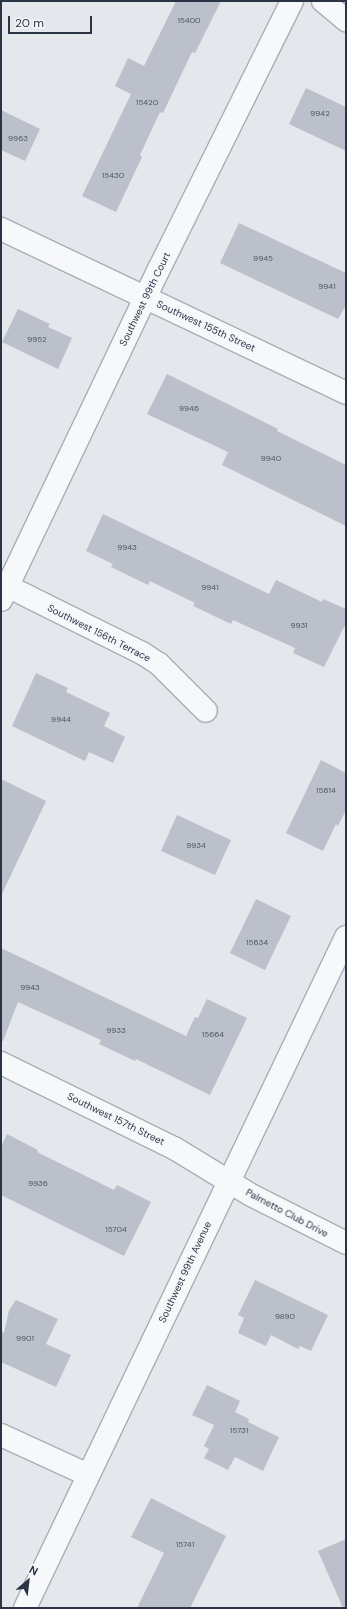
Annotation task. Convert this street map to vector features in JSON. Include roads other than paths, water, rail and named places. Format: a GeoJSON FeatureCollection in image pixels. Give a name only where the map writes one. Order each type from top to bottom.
{"type":"FeatureCollection","features":[{"type":"Feature","properties":{"kind":"street","name":"Southwest 99th Court"},"geometry":{"type":"LineString","coordinates":[[3,590],[292,1]]}},
{"type":"Feature","properties":{"kind":"street"},"geometry":{"type":"LineString","coordinates":[[323,1],[346,20]]}},
{"type":"Feature","properties":{"kind":"street","name":"Southwest 155th Street"},"geometry":{"type":"LineString","coordinates":[[1,229],[346,393]]}},
{"type":"Feature","properties":{"kind":"street","name":"Southwest 156th Terrace"},"geometry":{"type":"LineString","coordinates":[[3,590],[142,653],[159,664],[206,711]]}},
{"type":"Feature","properties":{"kind":"street","name":"Southwest 99th Avenue"},"geometry":{"type":"LineString","coordinates":[[25,1608],[228,1180],[346,937]]}},
{"type":"Feature","properties":{"kind":"street","name":"Southwest 157th Street"},"geometry":{"type":"LineString","coordinates":[[1,1063],[174,1148],[228,1180]]}},
{"type":"Feature","properties":{"kind":"street","name":"Palmetto Club Drive"},"geometry":{"type":"LineString","coordinates":[[228,1180],[250,1195],[346,1243]]}},
{"type":"Feature","properties":{"kind":"street"},"geometry":{"type":"LineString","coordinates":[[1,1435],[88,1475]]}}]}
